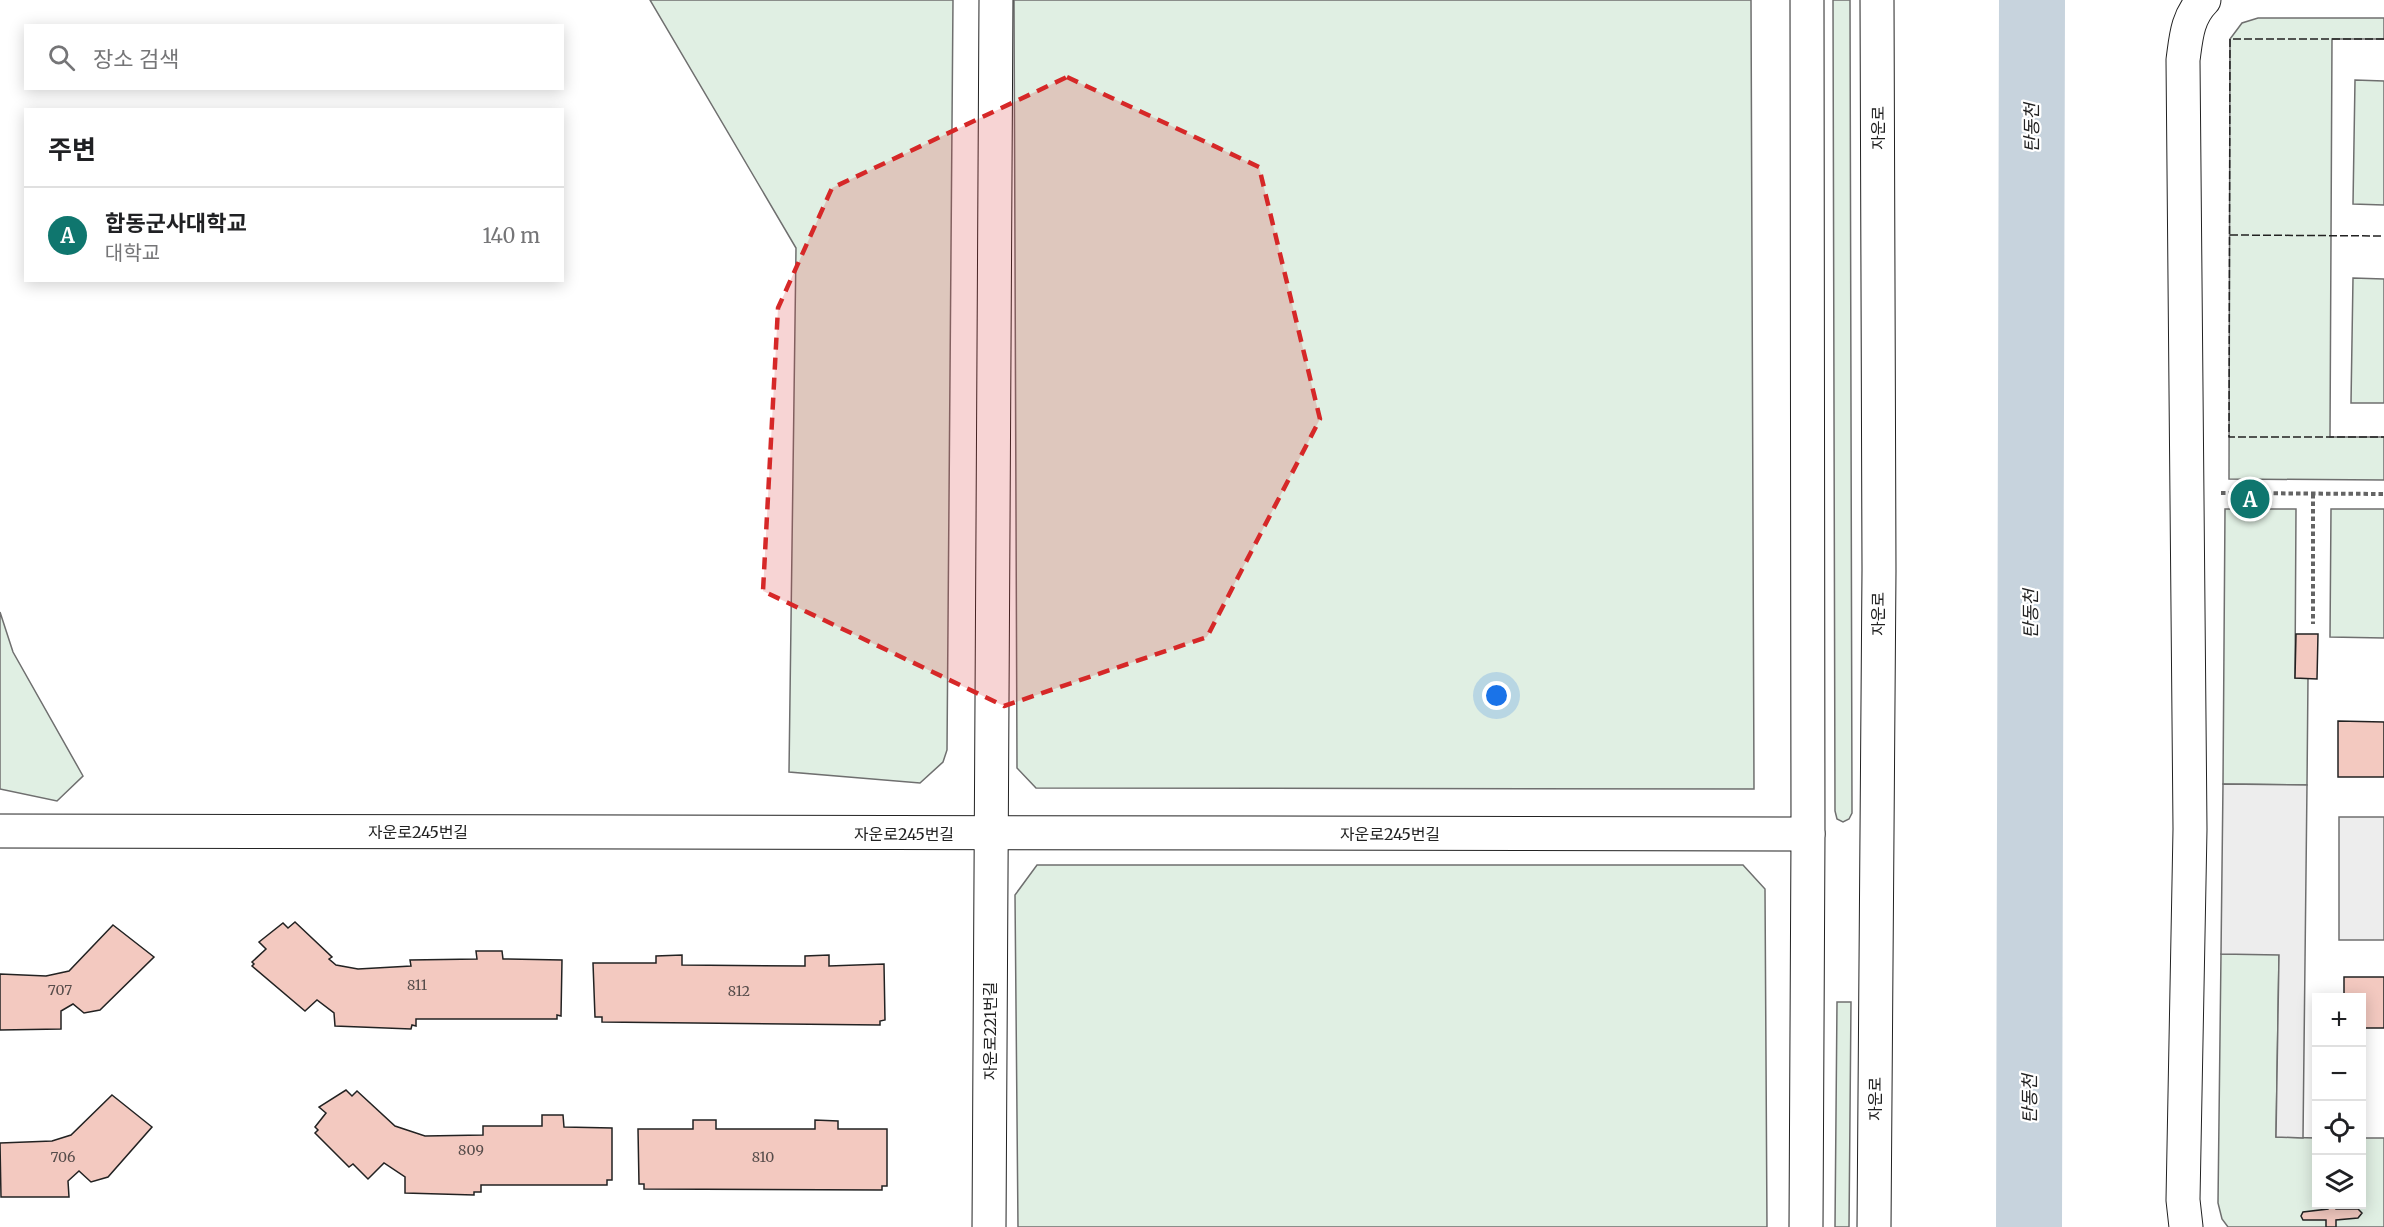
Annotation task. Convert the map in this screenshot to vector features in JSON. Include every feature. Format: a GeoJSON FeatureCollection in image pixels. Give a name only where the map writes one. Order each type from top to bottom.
{"type":"FeatureCollection","features":[{"type":"Feature","properties":{"kind":"street","name":"자운로221번길"},"geometry":{"type":"LineString","coordinates":[[989,1227],[996,0]]}},
{"type":"Feature","properties":{"kind":"street"},"geometry":{"type":"LineString","coordinates":[[1806,1227],[1807,0]]}},
{"type":"Feature","properties":{"kind":"street","name":"자운로"},"geometry":{"type":"LineString","coordinates":[[1874,1227],[1879,582],[1877,0]]}},
{"type":"Feature","properties":{"kind":"street"},"geometry":{"type":"LineString","coordinates":[[2186,1227],[2183,1200],[2190,808],[2183,60],[2187,31],[2195,9],[2204,0]]}},
{"type":"Feature","properties":{"kind":"street","name":"자운로245번길"},"geometry":{"type":"LineString","coordinates":[[0,831],[1808,834]]}},
{"type":"Feature","properties":{"kind":"path"},"geometry":{"type":"LineString","coordinates":[[2214,494],[2384,494]]}},
{"type":"Feature","properties":{"kind":"path"},"geometry":{"type":"LineString","coordinates":[[2313,494],[2313,624]]}},
{"type":"Feature","properties":{"kind":"highlighted area"},"geometry":{"type":"Polygon","coordinates":[[[1067,77],[1259,167],[1320,419],[1207,637],[1004,706],[763,591],[778,308],[832,188],[1067,77]]]}},
{"type":"Feature","properties":{"kind":"green space"},"geometry":{"type":"Polygon","coordinates":[[[650,0],[953,0],[947,750],[943,762],[920,783],[789,772],[796,248],[650,0]]]}},
{"type":"Feature","properties":{"kind":"green space"},"geometry":{"type":"Polygon","coordinates":[[[1014,0],[1751,0],[1754,789],[1036,788],[1017,768],[1014,0]]]}},
{"type":"Feature","properties":{"kind":"green space"},"geometry":{"type":"Polygon","coordinates":[[[1833,0],[1850,0],[1852,813],[1849,819],[1843,822],[1837,819],[1835,811],[1833,0]]]}},
{"type":"Feature","properties":{"kind":"green space"},"geometry":{"type":"Polygon","coordinates":[[[2258,18],[2384,18],[2384,39],[2332,39],[2330,437],[2384,437],[2384,480],[2229,479],[2230,39],[2242,23],[2258,18]]]}},
{"type":"Feature","properties":{"kind":"green space"},"geometry":{"type":"Polygon","coordinates":[[[2355,80],[2384,81],[2384,205],[2353,204],[2355,80]]]}},
{"type":"Feature","properties":{"kind":"green space"},"geometry":{"type":"Polygon","coordinates":[[[2353,278],[2384,279],[2384,403],[2351,403],[2353,278]]]}},
{"type":"Feature","properties":{"kind":"green space"},"geometry":{"type":"Polygon","coordinates":[[[2225,509],[2296,509],[2295,678],[2308,678],[2307,785],[2223,784],[2225,509]]]}},
{"type":"Feature","properties":{"kind":"green space"},"geometry":{"type":"Polygon","coordinates":[[[2331,509],[2384,509],[2384,638],[2330,637],[2331,509]]]}},
{"type":"Feature","properties":{"kind":"green space"},"geometry":{"type":"Polygon","coordinates":[[[0,612],[13,652],[83,776],[57,801],[0,789],[0,612]]]}},
{"type":"Feature","properties":{"kind":"green space"},"geometry":{"type":"Polygon","coordinates":[[[1037,865],[1743,865],[1765,889],[1767,1227],[1018,1227],[1015,895],[1037,865]]]}},
{"type":"Feature","properties":{"kind":"green space"},"geometry":{"type":"Polygon","coordinates":[[[2221,954],[2279,954],[2276,1137],[2312,1138],[2312,1209],[2366,1209],[2366,1138],[2384,1138],[2384,1227],[2228,1227],[2222,1219],[2218,1203],[2221,954]]]}},
{"type":"Feature","properties":{"kind":"green space"},"geometry":{"type":"Polygon","coordinates":[[[1837,1002],[1851,1002],[1849,1227],[1835,1227],[1837,1002]]]}},
{"type":"Feature","properties":{"kind":"shaded area"},"geometry":{"type":"Polygon","coordinates":[[[2223,784],[2307,785],[2303,1138],[2276,1137],[2279,955],[2221,954],[2223,784]]]}},
{"type":"Feature","properties":{"kind":"shaded area"},"geometry":{"type":"Polygon","coordinates":[[[2339,817],[2384,817],[2384,940],[2339,940],[2339,817]]]}},
{"type":"Feature","properties":{"kind":"building"},"geometry":{"type":"Polygon","coordinates":[[[2296,634],[2318,634],[2317,679],[2295,678],[2296,634]]]}},
{"type":"Feature","properties":{"kind":"building"},"geometry":{"type":"Polygon","coordinates":[[[2338,721],[2384,722],[2384,777],[2338,777],[2338,721]]]}},
{"type":"Feature","properties":{"kind":"building"},"geometry":{"type":"Polygon","coordinates":[[[295,922],[332,957],[329,959],[336,965],[358,969],[411,966],[410,960],[477,959],[476,951],[502,951],[503,959],[562,960],[561,1016],[557,1015],[557,1019],[416,1019],[416,1026],[412,1025],[411,1029],[335,1026],[334,1013],[317,1000],[305,1011],[252,966],[254,964],[252,962],[266,949],[259,942],[283,923],[288,928],[295,922]]]}},
{"type":"Feature","properties":{"kind":"building"},"geometry":{"type":"Polygon","coordinates":[[[113,925],[154,957],[100,1010],[84,1013],[73,1004],[61,1011],[61,1029],[0,1030],[0,974],[46,976],[69,971],[113,925]]]}},
{"type":"Feature","properties":{"kind":"building"},"geometry":{"type":"Polygon","coordinates":[[[682,955],[682,965],[805,966],[805,956],[829,955],[829,966],[884,964],[885,1020],[880,1021],[880,1025],[602,1022],[602,1017],[595,1017],[593,963],[656,963],[656,956],[682,955]]]}},
{"type":"Feature","properties":{"kind":"building"},"geometry":{"type":"Polygon","coordinates":[[[2344,977],[2384,977],[2384,1028],[2366,1028],[2366,993],[2344,993],[2344,977]]]}},
{"type":"Feature","properties":{"kind":"building"},"geometry":{"type":"Polygon","coordinates":[[[346,1090],[352,1096],[357,1091],[395,1126],[425,1136],[483,1135],[483,1126],[542,1126],[542,1115],[563,1115],[564,1127],[612,1128],[612,1180],[607,1180],[607,1185],[481,1185],[481,1192],[474,1192],[474,1195],[405,1193],[405,1177],[384,1163],[368,1179],[353,1164],[349,1167],[315,1133],[318,1130],[315,1127],[326,1113],[319,1107],[346,1090]]]}},
{"type":"Feature","properties":{"kind":"building"},"geometry":{"type":"Polygon","coordinates":[[[112,1095],[152,1127],[108,1177],[91,1182],[79,1171],[68,1181],[69,1197],[1,1197],[0,1143],[52,1141],[71,1135],[112,1095]]]}},
{"type":"Feature","properties":{"kind":"building"},"geometry":{"type":"Polygon","coordinates":[[[693,1120],[716,1120],[716,1129],[815,1129],[815,1120],[838,1121],[838,1129],[887,1129],[887,1186],[882,1186],[882,1190],[644,1189],[644,1184],[639,1184],[638,1129],[693,1129],[693,1120]]]}},
{"type":"Feature","properties":{"kind":"building"},"geometry":{"type":"Polygon","coordinates":[[[2358,1209],[2362,1213],[2358,1218],[2336,1220],[2336,1227],[2326,1227],[2326,1220],[2303,1220],[2301,1216],[2303,1212],[2358,1209]]]}},
{"type":"Feature","properties":{"kind":"waterway","name":"탄동천"},"geometry":{"type":"LineString","coordinates":[[2029,1227],[2032,0]]}},
{"type":"Feature","properties":{"kind":"fence"},"geometry":{"type":"LineString","coordinates":[[2384,39],[2230,39],[2229,437],[2384,437]]}},
{"type":"Feature","properties":{"kind":"fence"},"geometry":{"type":"LineString","coordinates":[[2230,235],[2384,236]]}},
{"type":"Feature","properties":{"kind":"place","name":"합동군사대학교"},"geometry":{"type":"Point","coordinates":[2250,499]}}]}
